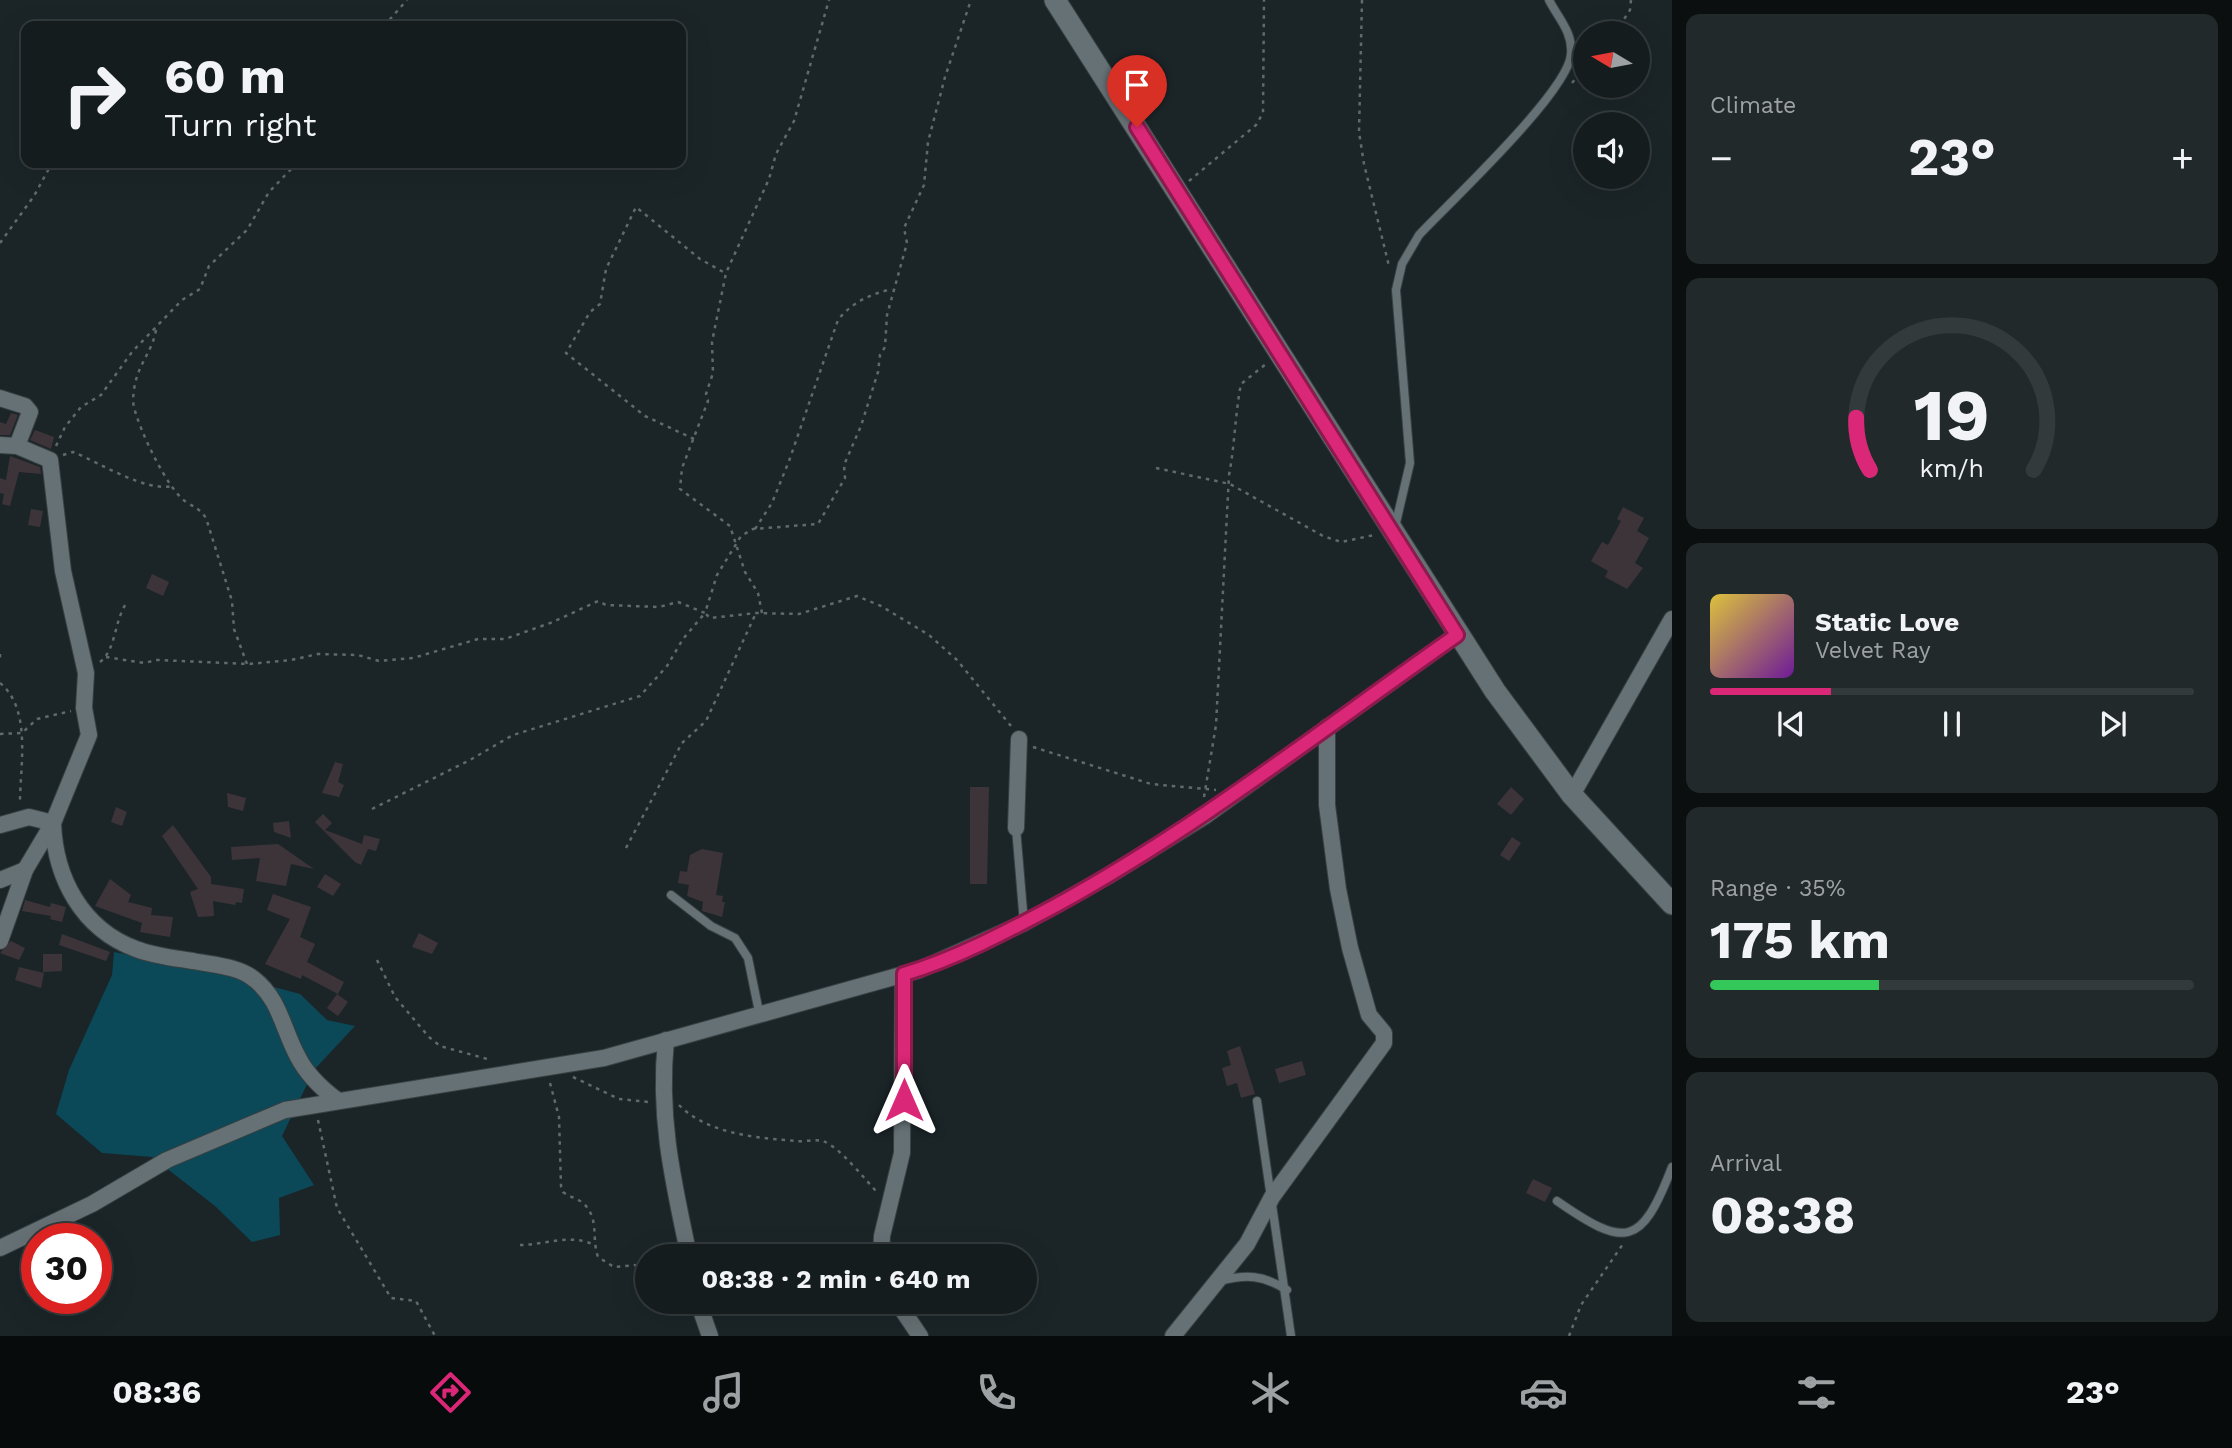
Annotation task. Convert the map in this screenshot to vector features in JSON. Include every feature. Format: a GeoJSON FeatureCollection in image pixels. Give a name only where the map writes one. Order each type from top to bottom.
{"type":"FeatureCollection","features":[{"type":"Feature","properties":{"kind":"street"},"geometry":{"type":"LineString","coordinates":[[1055,0],[1394,531],[1457,635],[1572,795],[1672,904]]}},
{"type":"Feature","properties":{"kind":"street"},"geometry":{"type":"LineString","coordinates":[[0,398],[25,406],[30,412],[17,446]]}},
{"type":"Feature","properties":{"kind":"street"},"geometry":{"type":"LineString","coordinates":[[0,445],[17,446],[50,460],[63,571],[86,673],[84,708],[89,735],[53,823],[25,870],[0,941]]}},
{"type":"Feature","properties":{"kind":"street"},"geometry":{"type":"LineString","coordinates":[[1572,795],[1672,619]]}},
{"type":"Feature","properties":{"kind":"street"},"geometry":{"type":"LineString","coordinates":[[0,1248],[92,1204],[178,1155],[234,1129],[313,1104],[604,1058],[904,974],[1024,923],[1108,876],[1205,816],[1457,635]]}},
{"type":"Feature","properties":{"kind":"street"},"geometry":{"type":"LineString","coordinates":[[1173,1336],[1220,1281],[1258,1227],[1272,1197],[1384,1043],[1384,1033],[1369,1015],[1350,948],[1338,888],[1327,805],[1326,727]]}},
{"type":"Feature","properties":{"kind":"street"},"geometry":{"type":"LineString","coordinates":[[1016,828],[1019,739]]}},
{"type":"Feature","properties":{"kind":"street"},"geometry":{"type":"LineString","coordinates":[[0,825],[29,817],[53,823]]}},
{"type":"Feature","properties":{"kind":"street"},"geometry":{"type":"LineString","coordinates":[[53,823],[58,864],[66,886],[93,923],[134,948],[234,969],[251,977],[274,1000],[308,1074],[337,1100]]}},
{"type":"Feature","properties":{"kind":"street"},"geometry":{"type":"LineString","coordinates":[[0,880],[25,870]]}},
{"type":"Feature","properties":{"kind":"street"},"geometry":{"type":"LineString","coordinates":[[882,1244],[902,1153],[904,974]]}},
{"type":"Feature","properties":{"kind":"street"},"geometry":{"type":"LineString","coordinates":[[666,1040],[662,1102],[665,1145],[686,1244]]}},
{"type":"Feature","properties":{"kind":"street"},"geometry":{"type":"LineString","coordinates":[[702,1314],[710,1336]]}},
{"type":"Feature","properties":{"kind":"street"},"geometry":{"type":"LineString","coordinates":[[905,1314],[920,1336]]}},
{"type":"Feature","properties":{"kind":"lane"},"geometry":{"type":"LineString","coordinates":[[1394,531],[1410,463],[1396,304],[1398,277],[1408,251],[1419,235],[1540,110],[1564,79],[1570,63],[1571,43],[1549,0]]}},
{"type":"Feature","properties":{"kind":"lane"},"geometry":{"type":"LineString","coordinates":[[1016,828],[1024,923]]}},
{"type":"Feature","properties":{"kind":"lane"},"geometry":{"type":"LineString","coordinates":[[671,895],[711,926],[735,938],[748,958],[759,1013]]}},
{"type":"Feature","properties":{"kind":"lane"},"geometry":{"type":"LineString","coordinates":[[1257,1101],[1287,1290],[1291,1336]]}},
{"type":"Feature","properties":{"kind":"lane"},"geometry":{"type":"LineString","coordinates":[[1557,1200],[1608,1232],[1627,1235],[1642,1227],[1651,1214],[1672,1167]]}},
{"type":"Feature","properties":{"kind":"lane"},"geometry":{"type":"LineString","coordinates":[[1220,1281],[1246,1274],[1269,1279],[1287,1290]]}},
{"type":"Feature","properties":{"kind":"path"},"geometry":{"type":"LineString","coordinates":[[388,21],[407,0]]}},
{"type":"Feature","properties":{"kind":"path"},"geometry":{"type":"LineString","coordinates":[[762,613],[758,593],[750,584],[730,526],[680,489],[682,468],[708,401],[706,394],[713,373],[712,342],[726,273],[769,178],[776,154],[794,121],[829,0]]}},
{"type":"Feature","properties":{"kind":"path"},"geometry":{"type":"LineString","coordinates":[[372,809],[470,760],[513,735],[640,696],[667,667],[682,639],[705,613],[717,575],[741,536],[755,529],[818,524],[845,478],[844,465],[861,426],[878,372],[880,355],[885,347],[887,315],[907,243],[904,228],[925,185],[928,142],[971,0]]}},
{"type":"Feature","properties":{"kind":"path"},"geometry":{"type":"LineString","coordinates":[[1178,190],[1256,125],[1263,113],[1264,0]]}},
{"type":"Feature","properties":{"kind":"path"},"geometry":{"type":"LineString","coordinates":[[1362,0],[1361,143],[1388,264],[1398,277]]}},
{"type":"Feature","properties":{"kind":"path"},"geometry":{"type":"LineString","coordinates":[[1623,21],[1630,10],[1631,0]]}},
{"type":"Feature","properties":{"kind":"path"},"geometry":{"type":"LineString","coordinates":[[0,243],[34,195],[49,168]]}},
{"type":"Feature","properties":{"kind":"path"},"geometry":{"type":"LineString","coordinates":[[50,460],[65,427],[80,407],[101,395],[132,352],[182,300],[200,289],[209,266],[247,230],[269,192],[293,168]]}},
{"type":"Feature","properties":{"kind":"path"},"geometry":{"type":"LineString","coordinates":[[694,439],[645,416],[566,353],[590,312],[600,304],[606,269],[636,207],[700,259],[726,273]]}},
{"type":"Feature","properties":{"kind":"path"},"geometry":{"type":"LineString","coordinates":[[755,529],[772,503],[789,461],[838,320],[848,308],[863,299],[894,289]]}},
{"type":"Feature","properties":{"kind":"path"},"geometry":{"type":"LineString","coordinates":[[156,327],[153,347],[136,379],[133,405],[154,457],[173,486],[186,502],[200,509],[209,525],[232,601],[234,629],[247,664]]}},
{"type":"Feature","properties":{"kind":"path"},"geometry":{"type":"LineString","coordinates":[[1205,816],[1203,790],[1216,725],[1230,484],[1241,384],[1281,355]]}},
{"type":"Feature","properties":{"kind":"path"},"geometry":{"type":"LineString","coordinates":[[50,460],[73,452],[135,481],[163,488],[173,486]]}},
{"type":"Feature","properties":{"kind":"path"},"geometry":{"type":"LineString","coordinates":[[1156,468],[1230,484],[1323,536],[1341,542],[1394,531]]}},
{"type":"Feature","properties":{"kind":"path"},"geometry":{"type":"LineString","coordinates":[[106,657],[144,663],[157,660],[247,664],[291,660],[318,654],[358,655],[379,661],[413,658],[478,639],[505,639],[553,622],[598,601],[606,605],[645,607],[678,602],[705,613],[710,618],[756,613],[799,614],[857,596],[881,606],[929,635],[957,660],[1019,739],[1036,748],[1124,773],[1151,784],[1203,790],[1240,790]]}},
{"type":"Feature","properties":{"kind":"path"},"geometry":{"type":"LineString","coordinates":[[86,673],[106,657],[119,612],[128,601]]}},
{"type":"Feature","properties":{"kind":"path"},"geometry":{"type":"LineString","coordinates":[[626,848],[682,743],[706,721],[756,613]]}},
{"type":"Feature","properties":{"kind":"path"},"geometry":{"type":"LineString","coordinates":[[0,683],[8,689],[22,733],[20,803],[29,817]]}},
{"type":"Feature","properties":{"kind":"path"},"geometry":{"type":"LineString","coordinates":[[0,734],[22,733],[37,719],[84,708]]}},
{"type":"Feature","properties":{"kind":"path"},"geometry":{"type":"LineString","coordinates":[[377,960],[395,997],[440,1046],[489,1059],[513,1071]]}},
{"type":"Feature","properties":{"kind":"path"},"geometry":{"type":"LineString","coordinates":[[558,1065],[575,1079],[619,1099],[678,1104],[689,1115],[724,1130],[797,1141],[823,1141],[839,1153],[890,1206]]}},
{"type":"Feature","properties":{"kind":"path"},"geometry":{"type":"LineString","coordinates":[[537,1069],[554,1091],[559,1117],[563,1192],[580,1201],[590,1211],[595,1222],[594,1245],[598,1257],[605,1264],[614,1267],[635,1265]]}},
{"type":"Feature","properties":{"kind":"path"},"geometry":{"type":"LineString","coordinates":[[313,1104],[325,1142],[337,1208],[391,1298],[416,1301],[435,1336]]}},
{"type":"Feature","properties":{"kind":"path"},"geometry":{"type":"LineString","coordinates":[[1569,1336],[1581,1305],[1619,1251],[1627,1235]]}},
{"type":"Feature","properties":{"kind":"path"},"geometry":{"type":"LineString","coordinates":[[520,1245],[561,1239],[584,1240],[594,1245]]}},
{"type":"Feature","properties":{"kind":"shaded area"},"geometry":{"type":"Polygon","coordinates":[[[114,952],[210,970],[300,994],[327,1020],[355,1026],[314,1070],[282,1136],[314,1185],[279,1198],[280,1235],[252,1242],[215,1206],[152,1157],[102,1153],[56,1114],[69,1070],[112,975],[114,952]]]}},
{"type":"Feature","properties":{"kind":"building"},"geometry":{"type":"Polygon","coordinates":[[[11,413],[18,415],[10,435],[0,435],[0,422],[6,424],[11,413]]]}},
{"type":"Feature","properties":{"kind":"building"},"geometry":{"type":"Polygon","coordinates":[[[35,430],[54,437],[51,449],[30,440],[35,430]]]}},
{"type":"Feature","properties":{"kind":"building"},"geometry":{"type":"Polygon","coordinates":[[[10,456],[40,467],[41,474],[19,472],[10,506],[2,504],[4,494],[0,493],[0,478],[6,480],[10,456]]]}},
{"type":"Feature","properties":{"kind":"building"},"geometry":{"type":"Polygon","coordinates":[[[1623,507],[1644,518],[1637,531],[1649,538],[1635,563],[1643,568],[1627,589],[1605,577],[1608,571],[1591,561],[1602,542],[1608,545],[1621,521],[1617,519],[1623,507]]]}},
{"type":"Feature","properties":{"kind":"building"},"geometry":{"type":"Polygon","coordinates":[[[31,509],[43,511],[40,527],[28,525],[31,509]]]}},
{"type":"Feature","properties":{"kind":"building"},"geometry":{"type":"Polygon","coordinates":[[[152,574],[169,582],[163,596],[146,588],[152,574]]]}},
{"type":"Feature","properties":{"kind":"building"},"geometry":{"type":"Polygon","coordinates":[[[335,762],[343,764],[338,782],[344,785],[339,797],[322,793],[335,762]]]}},
{"type":"Feature","properties":{"kind":"building"},"geometry":{"type":"Polygon","coordinates":[[[970,787],[989,787],[987,884],[970,884],[970,787]]]}},
{"type":"Feature","properties":{"kind":"building"},"geometry":{"type":"Polygon","coordinates":[[[1511,787],[1524,799],[1511,815],[1497,804],[1511,787]]]}},
{"type":"Feature","properties":{"kind":"building"},"geometry":{"type":"Polygon","coordinates":[[[227,793],[246,798],[243,811],[228,807],[227,793]]]}},
{"type":"Feature","properties":{"kind":"building"},"geometry":{"type":"Polygon","coordinates":[[[116,807],[127,812],[122,826],[111,822],[116,807]]]}},
{"type":"Feature","properties":{"kind":"building"},"geometry":{"type":"Polygon","coordinates":[[[323,814],[332,823],[325,830],[362,844],[364,835],[380,839],[376,851],[368,849],[361,865],[355,862],[315,822],[323,814]]]}},
{"type":"Feature","properties":{"kind":"building"},"geometry":{"type":"Polygon","coordinates":[[[289,821],[291,838],[274,832],[273,823],[289,821]]]}},
{"type":"Feature","properties":{"kind":"building"},"geometry":{"type":"Polygon","coordinates":[[[173,825],[211,877],[211,884],[244,889],[242,903],[236,902],[235,905],[213,901],[214,916],[198,917],[190,892],[198,889],[162,836],[173,825]]]}},
{"type":"Feature","properties":{"kind":"building"},"geometry":{"type":"Polygon","coordinates":[[[1512,837],[1521,843],[1509,861],[1500,855],[1512,837]]]}},
{"type":"Feature","properties":{"kind":"building"},"geometry":{"type":"Polygon","coordinates":[[[278,844],[314,869],[291,864],[286,886],[256,881],[260,858],[232,860],[231,847],[278,844]]]}},
{"type":"Feature","properties":{"kind":"building"},"geometry":{"type":"Polygon","coordinates":[[[702,849],[723,853],[716,895],[723,896],[722,902],[725,902],[722,917],[702,911],[703,902],[687,896],[689,885],[678,883],[680,871],[687,872],[690,855],[702,849]]]}},
{"type":"Feature","properties":{"kind":"building"},"geometry":{"type":"Polygon","coordinates":[[[325,874],[341,884],[333,896],[317,887],[325,874]]]}},
{"type":"Feature","properties":{"kind":"building"},"geometry":{"type":"Polygon","coordinates":[[[110,879],[131,895],[128,902],[152,908],[151,915],[173,917],[170,937],[140,932],[142,923],[95,906],[110,879]]]}},
{"type":"Feature","properties":{"kind":"building"},"geometry":{"type":"Polygon","coordinates":[[[273,894],[311,907],[300,937],[315,944],[307,962],[344,982],[338,994],[302,975],[301,979],[265,964],[290,919],[267,910],[273,894]]]}},
{"type":"Feature","properties":{"kind":"building"},"geometry":{"type":"Polygon","coordinates":[[[25,900],[50,907],[51,903],[66,907],[62,922],[50,919],[51,916],[22,911],[25,900]]]}},
{"type":"Feature","properties":{"kind":"building"},"geometry":{"type":"Polygon","coordinates":[[[419,933],[438,943],[432,954],[412,947],[419,933]]]}},
{"type":"Feature","properties":{"kind":"building"},"geometry":{"type":"Polygon","coordinates":[[[62,934],[110,952],[106,961],[59,945],[62,934]]]}},
{"type":"Feature","properties":{"kind":"building"},"geometry":{"type":"Polygon","coordinates":[[[11,941],[25,948],[19,960],[0,953],[11,941]]]}},
{"type":"Feature","properties":{"kind":"building"},"geometry":{"type":"Polygon","coordinates":[[[43,954],[62,954],[62,971],[43,972],[43,954]]]}},
{"type":"Feature","properties":{"kind":"building"},"geometry":{"type":"Polygon","coordinates":[[[19,967],[44,973],[41,988],[15,980],[19,967]]]}},
{"type":"Feature","properties":{"kind":"building"},"geometry":{"type":"Polygon","coordinates":[[[337,994],[348,1002],[338,1016],[327,1008],[337,994]]]}},
{"type":"Feature","properties":{"kind":"building"},"geometry":{"type":"Polygon","coordinates":[[[1240,1046],[1255,1094],[1241,1098],[1237,1083],[1227,1086],[1222,1068],[1231,1065],[1227,1051],[1240,1046]]]}},
{"type":"Feature","properties":{"kind":"building"},"geometry":{"type":"Polygon","coordinates":[[[1302,1061],[1306,1075],[1279,1083],[1275,1069],[1302,1061]]]}},
{"type":"Feature","properties":{"kind":"building"},"geometry":{"type":"Polygon","coordinates":[[[1533,1179],[1552,1188],[1545,1202],[1526,1193],[1533,1179]]]}},
{"type":"Feature","properties":{"kind":"route"},"geometry":{"type":"LineString","coordinates":[[904,1100],[904,974],[919,970],[1024,923],[1108,876],[1205,816],[1457,635],[1394,531],[1137,127]]}}]}
